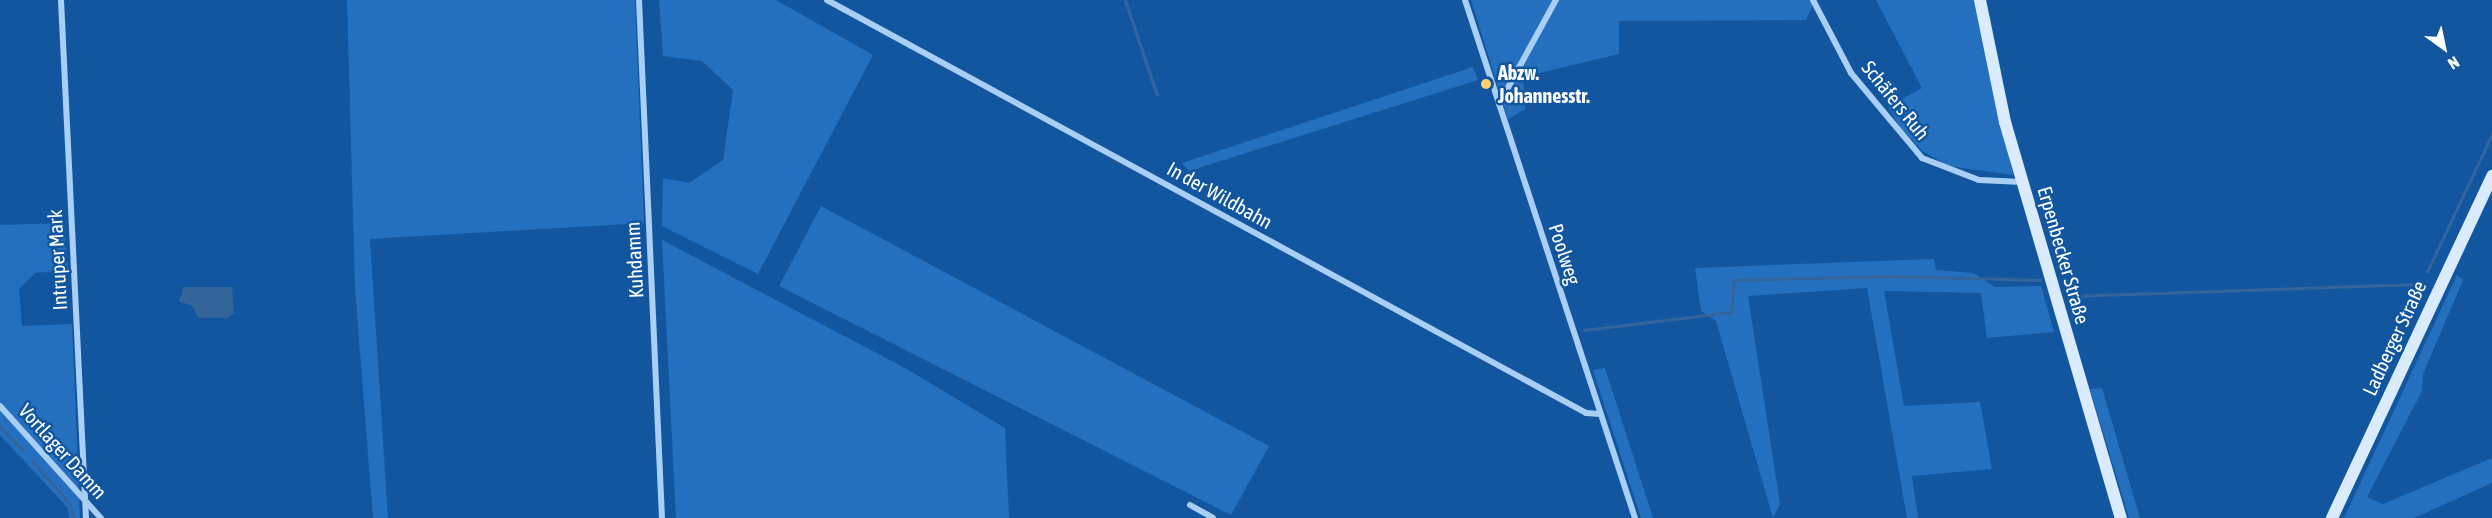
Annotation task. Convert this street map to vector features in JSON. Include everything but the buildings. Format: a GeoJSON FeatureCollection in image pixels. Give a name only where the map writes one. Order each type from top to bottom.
{"type":"FeatureCollection","features":[{"type":"Feature","properties":{"kind":"main road","name":"Erpenbecker Straße"},"geometry":{"type":"LineString","coordinates":[[1980,0],[1991,64],[2023,182],[2121,518]]}},
{"type":"Feature","properties":{"kind":"main road","name":"Ladberger Straße"},"geometry":{"type":"LineString","coordinates":[[2332,518],[2492,176]]}},
{"type":"Feature","properties":{"kind":"street","name":"Intruper Mark"},"geometry":{"type":"LineString","coordinates":[[61,0],[86,518]]}},
{"type":"Feature","properties":{"kind":"street","name":"Kuhdamm"},"geometry":{"type":"LineString","coordinates":[[639,0],[662,518]]}},
{"type":"Feature","properties":{"kind":"street","name":"In der Wildbahn"},"geometry":{"type":"LineString","coordinates":[[827,0],[1586,413],[1600,414]]}},
{"type":"Feature","properties":{"kind":"street","name":"Poolweg"},"geometry":{"type":"LineString","coordinates":[[1465,0],[1635,518]]}},
{"type":"Feature","properties":{"kind":"street"},"geometry":{"type":"LineString","coordinates":[[1499,104],[1556,0]]}},
{"type":"Feature","properties":{"kind":"street","name":"Schäfers Ruh"},"geometry":{"type":"LineString","coordinates":[[1813,0],[1851,73],[1922,158],[1979,180],[2023,182]]}},
{"type":"Feature","properties":{"kind":"street","name":"Vortlager Damm"},"geometry":{"type":"LineString","coordinates":[[0,406],[86,498],[101,518]]}},
{"type":"Feature","properties":{"kind":"street"},"geometry":{"type":"LineString","coordinates":[[1190,505],[1213,518]]}},
{"type":"Feature","properties":{"kind":"shaded area"},"geometry":{"type":"Polygon","coordinates":[[[347,0],[635,0],[644,223],[370,239],[388,518],[373,518],[355,288],[347,0]]]}},
{"type":"Feature","properties":{"kind":"shaded area"},"geometry":{"type":"Polygon","coordinates":[[[659,0],[776,0],[873,55],[758,274],[662,226],[663,178],[689,183],[723,160],[733,90],[702,61],[663,56],[659,0]]]}},
{"type":"Feature","properties":{"kind":"shaded area"},"geometry":{"type":"Polygon","coordinates":[[[1471,0],[1815,0],[1806,20],[1619,21],[1619,54],[1523,77],[1525,109],[1508,119],[1471,0]]]}},
{"type":"Feature","properties":{"kind":"shaded area"},"geometry":{"type":"Polygon","coordinates":[[[1876,0],[1974,0],[2013,175],[1949,166],[1924,152],[1901,129],[1888,107],[1922,88],[1876,0]]]}},
{"type":"Feature","properties":{"kind":"shaded area"},"geometry":{"type":"Polygon","coordinates":[[[1473,67],[1478,80],[1189,171],[1182,163],[1473,67]]]}},
{"type":"Feature","properties":{"kind":"shaded area"},"geometry":{"type":"Polygon","coordinates":[[[821,206],[1269,446],[1231,515],[779,286],[821,206]]]}},
{"type":"Feature","properties":{"kind":"shaded area"},"geometry":{"type":"Polygon","coordinates":[[[64,223],[68,270],[35,273],[19,289],[22,326],[72,324],[80,518],[69,518],[68,508],[0,435],[0,225],[64,223]]]}},
{"type":"Feature","properties":{"kind":"shaded area"},"geometry":{"type":"Polygon","coordinates":[[[662,240],[905,368],[1005,428],[1009,518],[676,518],[662,240]]]}},
{"type":"Feature","properties":{"kind":"shaded area"},"geometry":{"type":"Polygon","coordinates":[[[1934,259],[1936,270],[1973,273],[1995,287],[2041,286],[2054,332],[1987,338],[1981,293],[1884,291],[1904,406],[1980,402],[1992,469],[1912,476],[1918,518],[1907,518],[1867,288],[1748,296],[1780,504],[1773,518],[1716,321],[1701,311],[1695,268],[1934,259]]]}},
{"type":"Feature","properties":{"kind":"shaded area"},"geometry":{"type":"Polygon","coordinates":[[[2457,275],[2463,280],[2423,374],[2422,391],[2367,497],[2383,504],[2492,458],[2492,483],[2414,518],[2344,518],[2457,275]]]}},
{"type":"Feature","properties":{"kind":"shaded area"},"geometry":{"type":"Polygon","coordinates":[[[184,287],[232,287],[234,313],[228,318],[199,318],[192,306],[179,301],[184,287]]]}},
{"type":"Feature","properties":{"kind":"shaded area"},"geometry":{"type":"Polygon","coordinates":[[[1605,368],[1653,518],[1641,518],[1593,370],[1605,368]]]}},
{"type":"Feature","properties":{"kind":"shaded area"},"geometry":{"type":"Polygon","coordinates":[[[2102,388],[2140,518],[2129,518],[2090,389],[2102,388]]]}},
{"type":"Feature","properties":{"kind":"waterway"},"geometry":{"type":"LineString","coordinates":[[1125,0],[1157,95]]}},
{"type":"Feature","properties":{"kind":"waterway"},"geometry":{"type":"LineString","coordinates":[[2427,272],[2492,134]]}},
{"type":"Feature","properties":{"kind":"waterway"},"geometry":{"type":"LineString","coordinates":[[1584,330],[1731,312],[1734,280],[1891,276],[2041,280]]}},
{"type":"Feature","properties":{"kind":"waterway"},"geometry":{"type":"LineString","coordinates":[[2071,296],[2418,284]]}},
{"type":"Feature","properties":{"kind":"waterway"},"geometry":{"type":"LineString","coordinates":[[0,427],[23,451]]}},
{"type":"Feature","properties":{"kind":"waterway"},"geometry":{"type":"LineString","coordinates":[[32,461],[70,504],[74,518]]}},
{"type":"Feature","properties":{"kind":"place","name":"Abzw. Johannesstr."},"geometry":{"type":"Point","coordinates":[1486,84]}}]}
